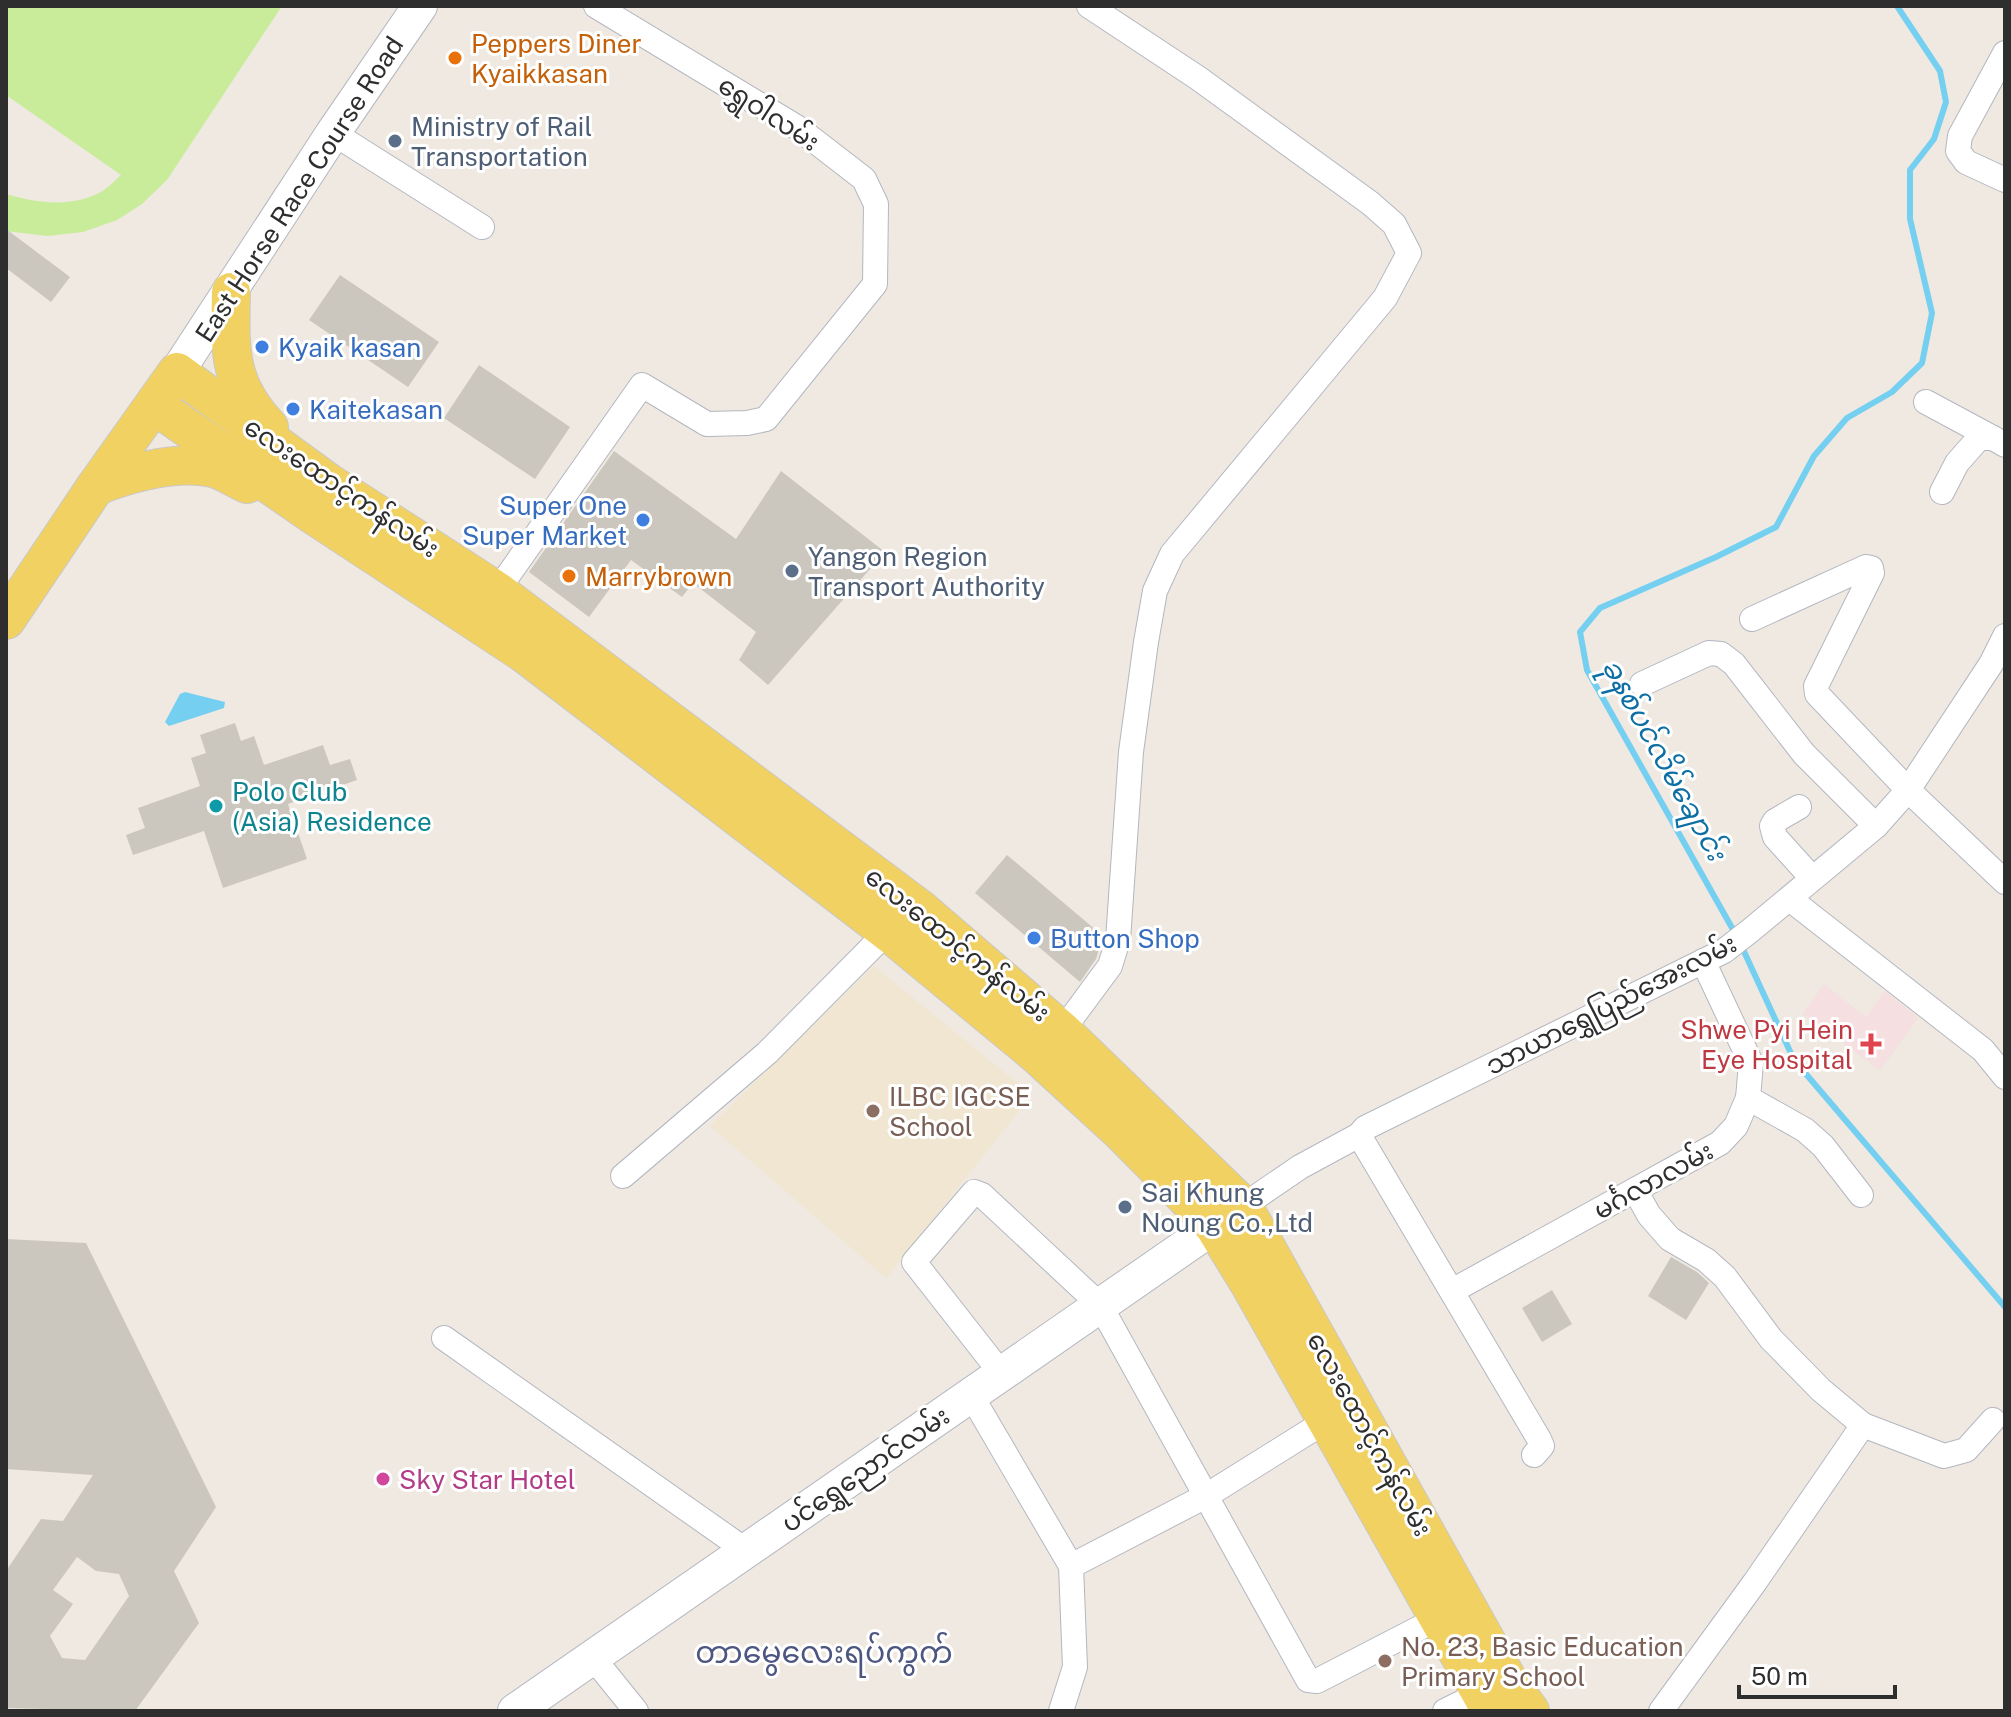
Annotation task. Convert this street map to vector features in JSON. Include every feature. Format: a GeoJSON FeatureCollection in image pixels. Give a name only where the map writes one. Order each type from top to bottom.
{"type":"FeatureCollection","features":[{"type":"Feature","properties":{"kind":"main road"},"geometry":{"type":"LineString","coordinates":[[231,292],[230,354],[249,403],[320,499]]}},
{"type":"Feature","properties":{"kind":"main road","name":"လေးထောင့်ကန်လမ်း"},"geometry":{"type":"LineString","coordinates":[[177,372],[320,499]]}},
{"type":"Feature","properties":{"kind":"main road"},"geometry":{"type":"LineString","coordinates":[[6,620],[177,372]]}},
{"type":"Feature","properties":{"kind":"main road","name":"လေးထောင့်ကန်လမ်း"},"geometry":{"type":"LineString","coordinates":[[154,405],[320,499],[487,606],[920,909],[1062,1031],[1229,1216],[1249,1283],[1426,1566],[1530,1711]]}},
{"type":"Feature","properties":{"kind":"main road"},"geometry":{"type":"LineString","coordinates":[[96,486],[130,473],[171,467],[213,468],[320,499]]}},
{"type":"Feature","properties":{"kind":"main road","name":"လေးထောင့်ကန်လမ်း"},"geometry":{"type":"LineString","coordinates":[[535,641],[1036,1054],[1120,1131],[1229,1216]]}},
{"type":"Feature","properties":{"kind":"main road"},"geometry":{"type":"LineString","coordinates":[[892,935],[920,909]]}},
{"type":"Feature","properties":{"kind":"main road","name":"လေးထောင့်ကန်လမ်း"},"geometry":{"type":"LineString","coordinates":[[1426,1566],[1437,1619],[1485,1702]]}},
{"type":"Feature","properties":{"kind":"street","name":"East Horse Race Course Road"},"geometry":{"type":"LineString","coordinates":[[177,372],[420,6]]}},
{"type":"Feature","properties":{"kind":"street","name":"ရွှေဝါလမ်း"},"geometry":{"type":"LineString","coordinates":[[487,606],[642,385],[707,424],[766,419],[875,284],[876,204],[864,179],[798,128],[596,6]]}},
{"type":"Feature","properties":{"kind":"street"},"geometry":{"type":"LineString","coordinates":[[1062,1031],[1110,966],[1118,940],[1131,752],[1155,591],[1172,554],[1385,298],[1409,253],[1394,224],[1370,203],[1198,78],[1089,6]]}},
{"type":"Feature","properties":{"kind":"street"},"geometry":{"type":"LineString","coordinates":[[2005,53],[1960,136],[1958,151],[1966,162],[2005,180]]}},
{"type":"Feature","properties":{"kind":"street"},"geometry":{"type":"LineString","coordinates":[[333,133],[482,227]]}},
{"type":"Feature","properties":{"kind":"street"},"geometry":{"type":"LineString","coordinates":[[1926,402],[1999,441]]}},
{"type":"Feature","properties":{"kind":"street"},"geometry":{"type":"LineString","coordinates":[[1942,492],[1957,463],[1979,438],[1999,441]]}},
{"type":"Feature","properties":{"kind":"street"},"geometry":{"type":"LineString","coordinates":[[1752,619],[1866,567],[1871,568],[1872,573],[1816,686],[1817,694],[1908,790],[2005,882]]}},
{"type":"Feature","properties":{"kind":"street","name":"သာယာရွှေပြည်အေးလမ်း"},"geometry":{"type":"LineString","coordinates":[[1229,1216],[1300,1167],[1359,1135],[1365,1128],[1713,956],[1751,930],[1791,900],[1812,878],[1876,826],[1908,790],[1991,664],[2005,636]]}},
{"type":"Feature","properties":{"kind":"street"},"geometry":{"type":"LineString","coordinates":[[1642,684],[1709,653],[1721,654],[1734,664],[1804,754],[1876,826]]}},
{"type":"Feature","properties":{"kind":"street"},"geometry":{"type":"LineString","coordinates":[[1799,807],[1772,826],[1775,837],[1812,878]]}},
{"type":"Feature","properties":{"kind":"street"},"geometry":{"type":"LineString","coordinates":[[1791,900],[1983,1050],[2005,1077]]}},
{"type":"Feature","properties":{"kind":"street"},"geometry":{"type":"LineString","coordinates":[[623,1176],[767,1053],[892,935]]}},
{"type":"Feature","properties":{"kind":"street","name":"မင်္ဂလာလမ်း"},"geometry":{"type":"LineString","coordinates":[[1452,1291],[1720,1143],[1736,1126],[1748,1098],[1751,1063],[1713,956]]}},
{"type":"Feature","properties":{"kind":"street"},"geometry":{"type":"LineString","coordinates":[[1748,1098],[1805,1130],[1823,1146],[1861,1195]]}},
{"type":"Feature","properties":{"kind":"street"},"geometry":{"type":"LineString","coordinates":[[1359,1135],[1539,1439],[1542,1446],[1534,1455]]}},
{"type":"Feature","properties":{"kind":"street"},"geometry":{"type":"LineString","coordinates":[[1635,1190],[1649,1215],[1670,1239],[1706,1260],[1725,1277],[1771,1339],[1821,1390],[1863,1425],[1944,1456],[1966,1450],[1993,1420]]}},
{"type":"Feature","properties":{"kind":"street"},"geometry":{"type":"LineString","coordinates":[[1001,1373],[914,1262],[974,1192],[982,1195],[1100,1305],[1308,1680],[1317,1681],[1437,1619]]}},
{"type":"Feature","properties":{"kind":"street","name":"ပင်ရွှေညောင်လမ်း"},"geometry":{"type":"LineString","coordinates":[[515,1711],[1229,1216]]}},
{"type":"Feature","properties":{"kind":"street"},"geometry":{"type":"LineString","coordinates":[[444,1338],[748,1552]]}},
{"type":"Feature","properties":{"kind":"street"},"geometry":{"type":"LineString","coordinates":[[971,1395],[1071,1566],[1075,1667],[1061,1711]]}},
{"type":"Feature","properties":{"kind":"street"},"geometry":{"type":"LineString","coordinates":[[1661,1711],[1863,1425]]}},
{"type":"Feature","properties":{"kind":"street"},"geometry":{"type":"LineString","coordinates":[[1071,1566],[1206,1496],[1343,1431]]}},
{"type":"Feature","properties":{"kind":"street"},"geometry":{"type":"LineString","coordinates":[[594,1659],[636,1711]]}},
{"type":"Feature","properties":{"kind":"street"},"geometry":{"type":"LineString","coordinates":[[1445,1711],[1485,1702]]}},
{"type":"Feature","properties":{"kind":"shaded area","name":"ILBC IGCSE School"},"geometry":{"type":"Polygon","coordinates":[[[874,966],[1032,1095],[886,1278],[710,1126],[874,966]]]}},
{"type":"Feature","properties":{"kind":"shaded area","name":"Shwe Pyi Hein Eye Hospital"},"geometry":{"type":"Polygon","coordinates":[[[1824,984],[1866,1017],[1885,991],[1918,1018],[1880,1070],[1803,1014],[1824,984]]]}},
{"type":"Feature","properties":{"kind":"green space"},"geometry":{"type":"Polygon","coordinates":[[[6,6],[282,6],[167,180],[142,204],[117,220],[83,232],[47,236],[6,231],[6,194],[42,202],[66,202],[101,192],[121,175],[6,95],[6,6]]]}},
{"type":"Feature","properties":{"kind":"water"},"geometry":{"type":"Polygon","coordinates":[[[185,692],[225,702],[224,708],[169,726],[165,722],[180,694],[185,692]]]}},
{"type":"Feature","properties":{"kind":"building"},"geometry":{"type":"Polygon","coordinates":[[[6,229],[70,277],[51,302],[6,268],[6,229]]]}},
{"type":"Feature","properties":{"kind":"building"},"geometry":{"type":"Polygon","coordinates":[[[340,275],[439,342],[408,387],[309,320],[340,275]]]}},
{"type":"Feature","properties":{"kind":"building"},"geometry":{"type":"Polygon","coordinates":[[[479,365],[570,427],[535,479],[444,418],[479,365]]]}},
{"type":"Feature","properties":{"kind":"building"},"geometry":{"type":"Polygon","coordinates":[[[614,451],[736,539],[781,471],[885,552],[768,685],[739,660],[756,632],[693,583],[682,597],[631,560],[589,617],[529,572],[614,451]]]}},
{"type":"Feature","properties":{"kind":"building","name":"Polo Club (Asia) Residence"},"geometry":{"type":"Polygon","coordinates":[[[235,723],[241,741],[254,736],[264,765],[323,745],[330,765],[350,759],[357,780],[288,804],[307,859],[223,888],[204,831],[133,855],[126,835],[145,828],[138,808],[200,786],[191,758],[206,753],[200,735],[235,723]]]}},
{"type":"Feature","properties":{"kind":"building"},"geometry":{"type":"Polygon","coordinates":[[[1007,855],[1103,936],[1096,959],[1080,982],[975,893],[1007,855]]]}},
{"type":"Feature","properties":{"kind":"building"},"geometry":{"type":"Polygon","coordinates":[[[6,1239],[86,1243],[216,1507],[174,1571],[199,1623],[135,1711],[6,1708],[6,1571],[41,1519],[63,1521],[93,1475],[6,1469],[6,1239]],[[77,1557],[53,1590],[73,1604],[50,1636],[62,1658],[85,1660],[129,1596],[119,1574],[96,1571],[77,1557]]]}},
{"type":"Feature","properties":{"kind":"building"},"geometry":{"type":"Polygon","coordinates":[[[1671,1257],[1709,1283],[1686,1320],[1648,1296],[1671,1257]]]}},
{"type":"Feature","properties":{"kind":"building"},"geometry":{"type":"Polygon","coordinates":[[[1552,1290],[1572,1324],[1542,1342],[1522,1308],[1552,1290]]]}},
{"type":"Feature","properties":{"kind":"waterway","name":"ခုနစ်ပင်လိမ်ချောင်း"},"geometry":{"type":"LineString","coordinates":[[1736,935],[1587,670],[1580,632],[1600,608],[1776,527],[1814,456],[1847,418],[1892,392],[1922,363],[1932,313],[1910,219],[1910,170],[1934,139],[1946,102],[1940,71],[1897,6]]}},
{"type":"Feature","properties":{"kind":"waterway","name":"ခုနစ်ပင်လိမ်ချောင်း"},"geometry":{"type":"LineString","coordinates":[[1741,945],[1794,1060],[2005,1307]]}},
{"type":"Feature","properties":{"kind":"place","name":"Peppers Diner Kyaikkasan"},"geometry":{"type":"Point","coordinates":[455,58]}},
{"type":"Feature","properties":{"kind":"place","name":"Ministry of Rail Transportation"},"geometry":{"type":"Point","coordinates":[395,141]}},
{"type":"Feature","properties":{"kind":"place","name":"Kyaik kasan"},"geometry":{"type":"Point","coordinates":[262,347]}},
{"type":"Feature","properties":{"kind":"place","name":"Kaitekasan"},"geometry":{"type":"Point","coordinates":[293,409]}},
{"type":"Feature","properties":{"kind":"place","name":"Super One Super Market"},"geometry":{"type":"Point","coordinates":[643,520]}},
{"type":"Feature","properties":{"kind":"place","name":"Yangon Region Transport Authority"},"geometry":{"type":"Point","coordinates":[792,571]}},
{"type":"Feature","properties":{"kind":"place","name":"Marrybrown"},"geometry":{"type":"Point","coordinates":[569,576]}},
{"type":"Feature","properties":{"kind":"place","name":"Polo Club (Asia) Residence"},"geometry":{"type":"Point","coordinates":[216,806]}},
{"type":"Feature","properties":{"kind":"place","name":"Button Shop"},"geometry":{"type":"Point","coordinates":[1034,938]}},
{"type":"Feature","properties":{"kind":"place","name":"Shwe Pyi Hein Eye Hospital"},"geometry":{"type":"Point","coordinates":[1871,1044]}},
{"type":"Feature","properties":{"kind":"place","name":"ILBC IGCSE School"},"geometry":{"type":"Point","coordinates":[873,1111]}},
{"type":"Feature","properties":{"kind":"place","name":"Sai Khung Noung Co.,Ltd"},"geometry":{"type":"Point","coordinates":[1125,1207]}},
{"type":"Feature","properties":{"kind":"place","name":"Sky Star Hotel"},"geometry":{"type":"Point","coordinates":[383,1479]}},
{"type":"Feature","properties":{"kind":"place","name":"No. 23, Basic Education Primary School"},"geometry":{"type":"Point","coordinates":[1385,1661]}},
{"type":"Feature","properties":{"kind":"district","name":"တာမွေလေးရပ်ကွက်"},"geometry":{"type":"Point","coordinates":[824,1652]}}]}
